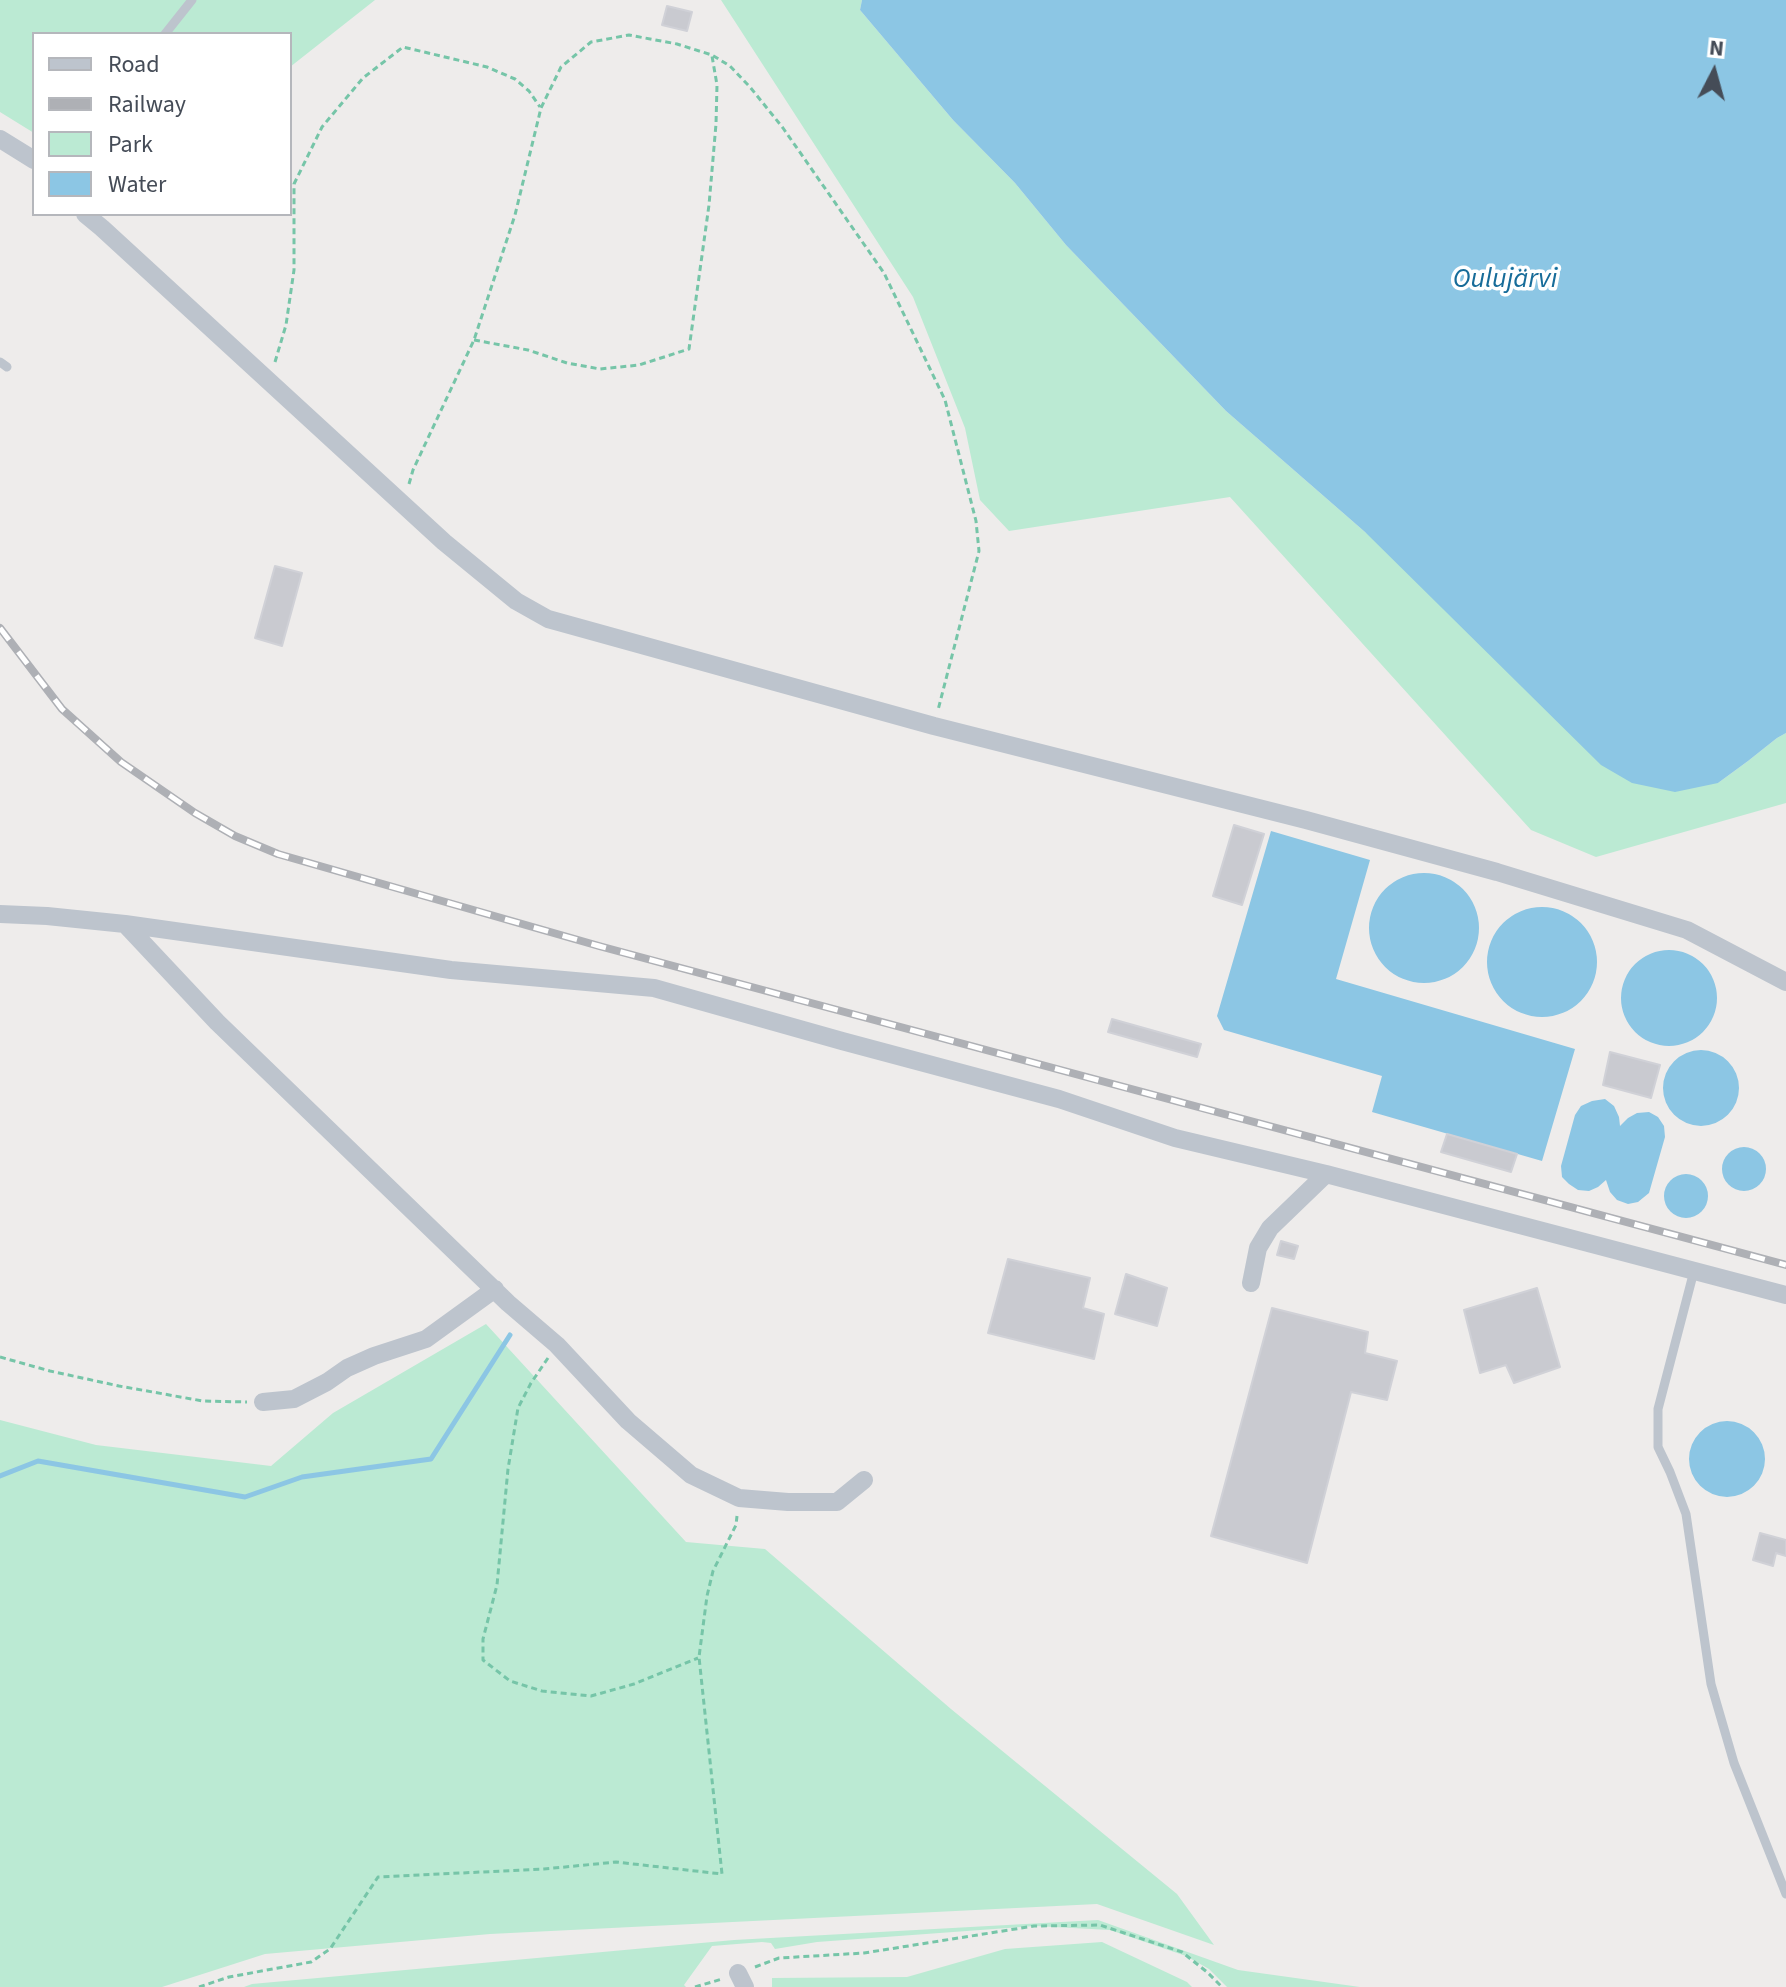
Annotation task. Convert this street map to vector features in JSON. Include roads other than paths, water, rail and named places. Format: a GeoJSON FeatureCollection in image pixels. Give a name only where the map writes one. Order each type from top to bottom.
{"type":"FeatureCollection","features":[{"type":"Feature","properties":{"kind":"street"},"geometry":{"type":"LineString","coordinates":[[0,139],[32,159]]}},
{"type":"Feature","properties":{"kind":"street"},"geometry":{"type":"LineString","coordinates":[[87,216],[444,542],[516,601],[548,619],[934,726],[1497,872],[1687,930],[1786,982]]}},
{"type":"Feature","properties":{"kind":"street"},"geometry":{"type":"LineString","coordinates":[[0,914],[125,924],[451,970],[654,988],[1059,1099],[1175,1138],[1326,1174],[1786,1295]]}},
{"type":"Feature","properties":{"kind":"street"},"geometry":{"type":"LineString","coordinates":[[125,924],[217,1022],[557,1345],[628,1421],[691,1475],[739,1498],[788,1502],[837,1502],[864,1480]]}},
{"type":"Feature","properties":{"kind":"street"},"geometry":{"type":"LineString","coordinates":[[1251,1283],[1258,1248],[1270,1228],[1326,1174]]}},
{"type":"Feature","properties":{"kind":"street"},"geometry":{"type":"LineString","coordinates":[[263,1402],[294,1399],[347,1368],[426,1339],[495,1289]]}},
{"type":"Feature","properties":{"kind":"lane"},"geometry":{"type":"LineString","coordinates":[[167,32],[192,0]]}},
{"type":"Feature","properties":{"kind":"lane"},"geometry":{"type":"LineString","coordinates":[[1694,1271],[1658,1409],[1658,1447],[1686,1514],[1711,1684],[1734,1763],[1786,1894]]}},
{"type":"Feature","properties":{"kind":"water","name":"Oulujärvi"},"geometry":{"type":"Polygon","coordinates":[[[862,0],[1786,0],[1786,733],[1718,783],[1675,792],[1632,783],[1601,765],[1365,532],[1226,411],[1066,245],[1015,183],[953,120],[860,10],[862,0]]]}},
{"type":"Feature","properties":{"kind":"water"},"geometry":{"type":"Polygon","coordinates":[[[1271,831],[1370,860],[1336,979],[1575,1049],[1542,1161],[1372,1112],[1382,1076],[1224,1030],[1217,1016],[1271,831]]]}},
{"type":"Feature","properties":{"kind":"water"},"geometry":{"type":"Polygon","coordinates":[[[1424,873],[1445,878],[1463,889],[1474,907],[1479,928],[1474,949],[1463,967],[1445,978],[1424,983],[1403,978],[1385,967],[1374,949],[1369,928],[1374,907],[1385,889],[1403,878],[1424,873]]]}},
{"type":"Feature","properties":{"kind":"water"},"geometry":{"type":"Polygon","coordinates":[[[1542,907],[1563,912],[1581,923],[1592,941],[1597,962],[1592,983],[1581,1001],[1563,1012],[1542,1017],[1521,1012],[1503,1001],[1492,983],[1487,962],[1492,941],[1503,923],[1521,912],[1542,907]]]}},
{"type":"Feature","properties":{"kind":"water"},"geometry":{"type":"Polygon","coordinates":[[[1669,950],[1687,954],[1703,964],[1713,980],[1717,998],[1713,1016],[1703,1032],[1687,1042],[1669,1046],[1651,1042],[1635,1032],[1625,1016],[1621,998],[1625,980],[1635,964],[1651,954],[1669,950]]]}},
{"type":"Feature","properties":{"kind":"water"},"geometry":{"type":"Polygon","coordinates":[[[1701,1050],[1715,1053],[1728,1061],[1736,1074],[1739,1088],[1736,1102],[1728,1115],[1715,1123],[1701,1126],[1687,1123],[1674,1115],[1666,1102],[1663,1088],[1666,1074],[1674,1061],[1687,1053],[1701,1050]]]}},
{"type":"Feature","properties":{"kind":"water"},"geometry":{"type":"Polygon","coordinates":[[[1605,1099],[1614,1106],[1620,1126],[1637,1113],[1649,1112],[1658,1117],[1664,1126],[1665,1137],[1649,1193],[1638,1202],[1628,1204],[1617,1200],[1606,1180],[1589,1191],[1578,1190],[1562,1177],[1561,1166],[1575,1115],[1581,1106],[1605,1099]]]}},
{"type":"Feature","properties":{"kind":"water"},"geometry":{"type":"Polygon","coordinates":[[[1744,1147],[1760,1153],[1766,1169],[1760,1185],[1744,1191],[1728,1185],[1722,1169],[1728,1153],[1744,1147]]]}},
{"type":"Feature","properties":{"kind":"water"},"geometry":{"type":"Polygon","coordinates":[[[1686,1174],[1702,1180],[1708,1196],[1702,1212],[1686,1218],[1670,1212],[1664,1196],[1670,1180],[1686,1174]]]}},
{"type":"Feature","properties":{"kind":"water"},"geometry":{"type":"Polygon","coordinates":[[[1727,1421],[1741,1424],[1754,1432],[1762,1445],[1765,1459],[1762,1473],[1754,1486],[1741,1494],[1727,1497],[1713,1494],[1700,1486],[1692,1473],[1689,1459],[1692,1445],[1700,1432],[1713,1424],[1727,1421]]]}},
{"type":"Feature","properties":{"kind":"waterway"},"geometry":{"type":"LineString","coordinates":[[0,1476],[38,1461],[245,1497],[302,1477],[431,1459],[510,1335]]}},
{"type":"Feature","properties":{"kind":"railway"},"geometry":{"type":"LineString","coordinates":[[0,628],[62,709],[121,762],[195,813],[235,836],[278,854],[599,946],[1786,1265]]}}]}
